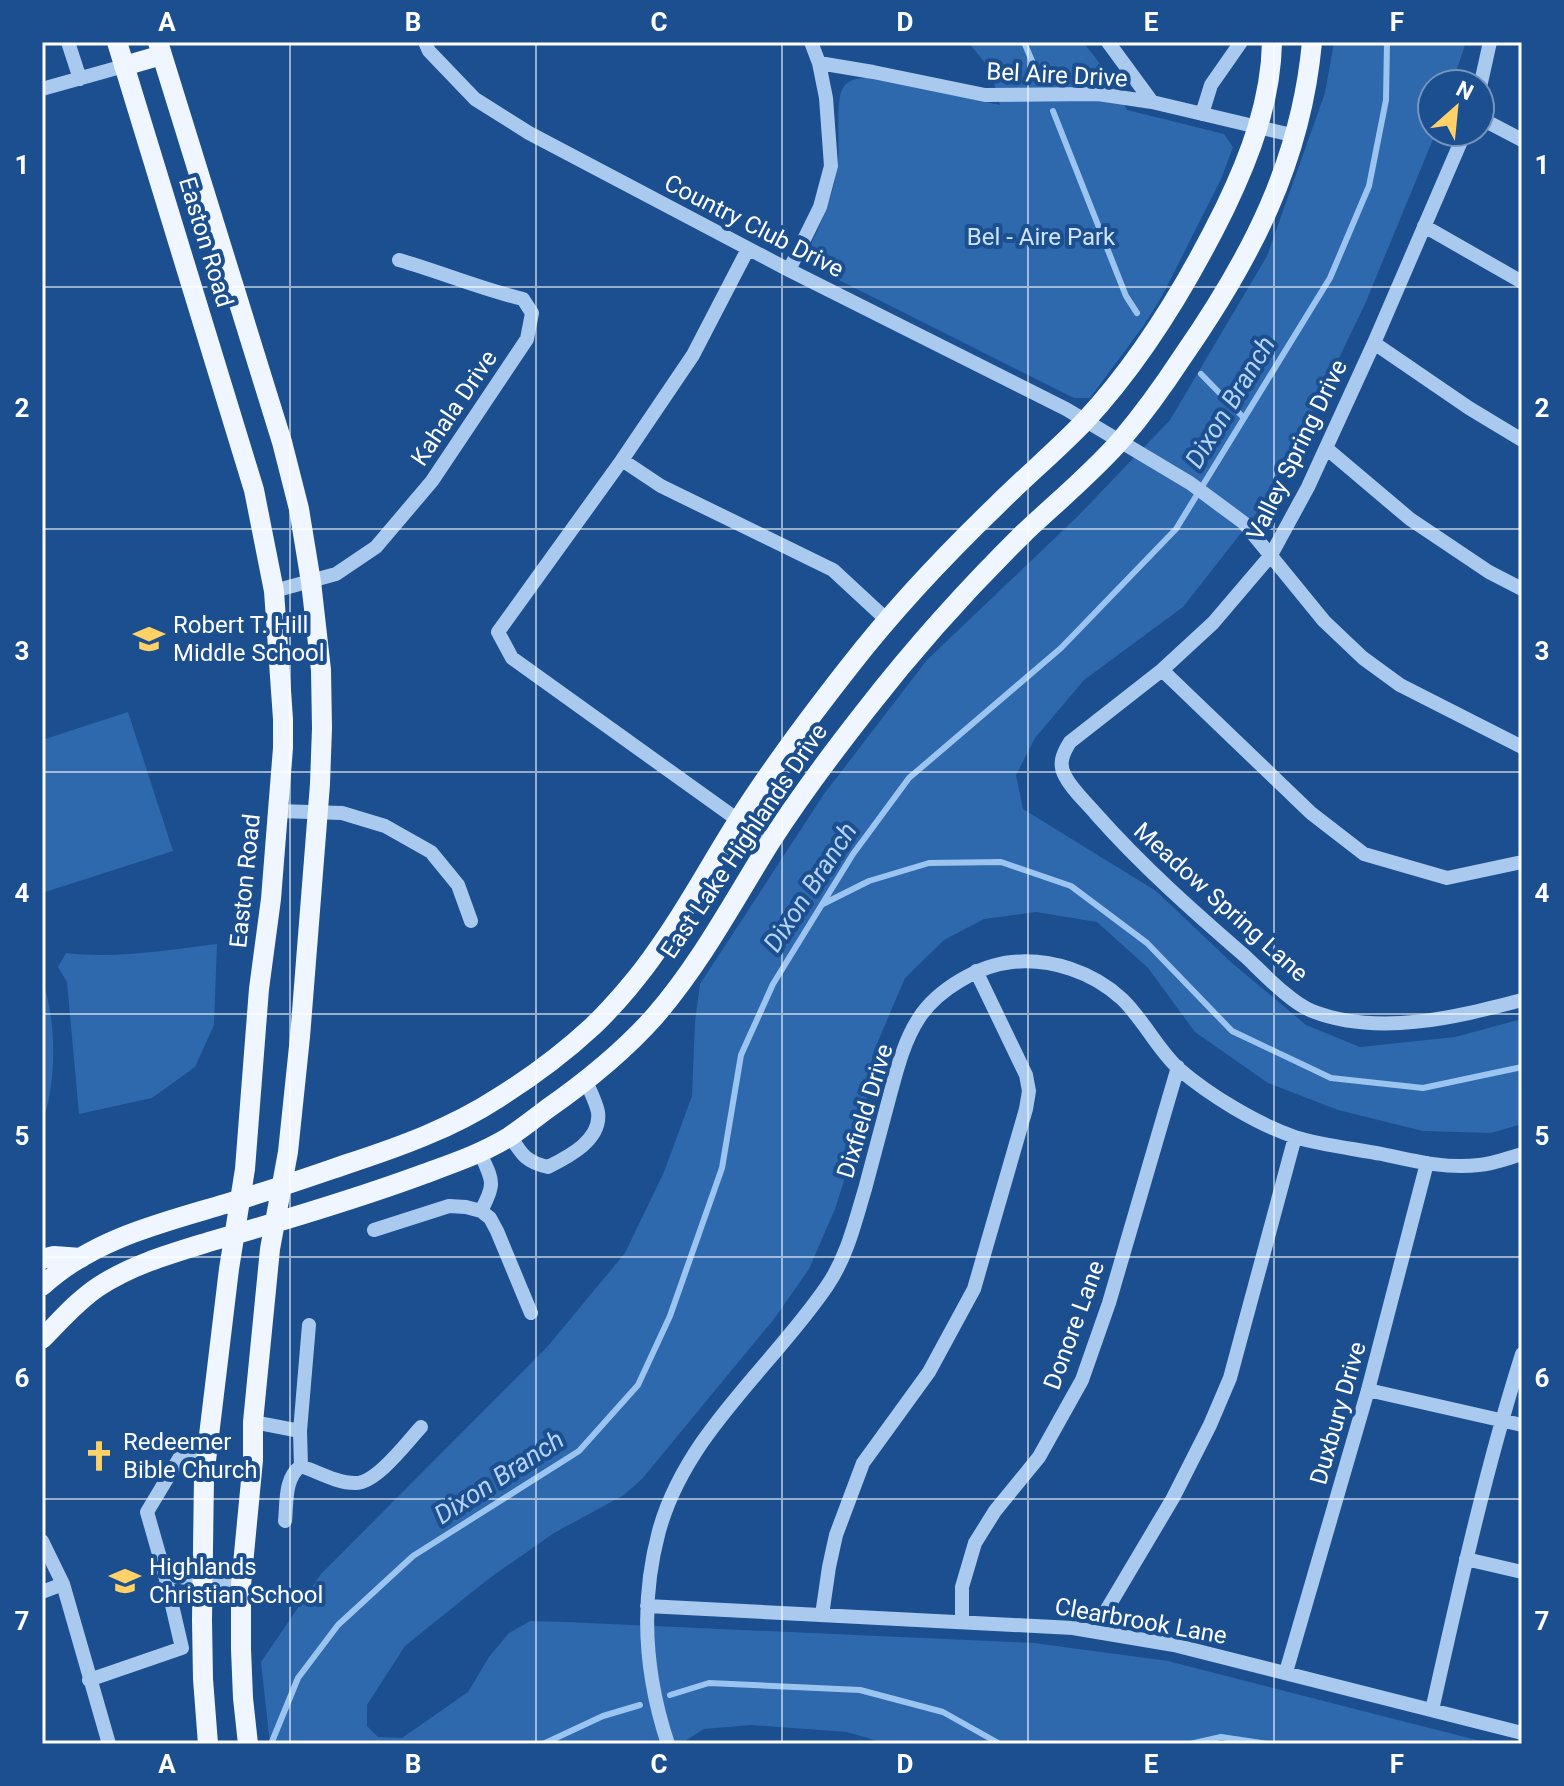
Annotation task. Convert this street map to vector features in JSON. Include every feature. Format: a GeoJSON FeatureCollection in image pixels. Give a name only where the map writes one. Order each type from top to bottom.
{"type":"FeatureCollection","features":[{"type":"Feature","properties":{"kind":"main road","name":"Easton Road"},"geometry":{"type":"LineString","coordinates":[[117,42],[254,490],[274,591],[283,719],[271,899],[259,989],[246,1153],[204,1477],[201,1581],[208,1744]]}},
{"type":"Feature","properties":{"kind":"main road","name":"East Lake Highlands Drive"},"geometry":{"type":"LineString","coordinates":[[42,1286],[54,1274],[114,1240],[387,1151],[456,1122],[495,1101],[532,1075],[594,1025],[658,950],[738,820],[789,745],[887,620],[947,554],[1085,420],[1151,338],[1206,246],[1247,160],[1265,95],[1272,42]]}},
{"type":"Feature","properties":{"kind":"main road","name":"East Lake Highlands Drive"},"geometry":{"type":"LineString","coordinates":[[42,1339],[93,1290],[124,1272],[175,1252],[390,1186],[480,1153],[510,1136],[619,1054],[657,1013],[699,959],[770,843],[846,735],[896,671],[983,574],[1093,470],[1150,405],[1204,326],[1241,264],[1279,185],[1296,136],[1312,42]]}},
{"type":"Feature","properties":{"kind":"main road","name":"Easton Road"},"geometry":{"type":"LineString","coordinates":[[160,48],[282,442],[299,509],[321,670],[318,812],[300,1037],[288,1152],[270,1249],[241,1585],[243,1698],[248,1744]]}},
{"type":"Feature","properties":{"kind":"main road"},"geometry":{"type":"LineString","coordinates":[[124,66],[160,48]]}},
{"type":"Feature","properties":{"kind":"main road"},"geometry":{"type":"LineString","coordinates":[[42,1259],[54,1256],[81,1258]]}},
{"type":"Feature","properties":{"kind":"street"},"geometry":{"type":"LineString","coordinates":[[68,42],[80,79]]}},
{"type":"Feature","properties":{"kind":"street","name":"Country Club Drive"},"geometry":{"type":"LineString","coordinates":[[425,42],[429,51],[475,99],[529,133],[748,249],[1085,420],[1218,502],[1244,523],[1324,621],[1363,658],[1400,685],[1522,747]]}},
{"type":"Feature","properties":{"kind":"street"},"geometry":{"type":"LineString","coordinates":[[789,270],[820,207],[831,166],[826,98],[811,42]]}},
{"type":"Feature","properties":{"kind":"street"},"geometry":{"type":"LineString","coordinates":[[1108,42],[1152,102]]}},
{"type":"Feature","properties":{"kind":"street"},"geometry":{"type":"LineString","coordinates":[[1202,114],[1211,85],[1241,42]]}},
{"type":"Feature","properties":{"kind":"street"},"geometry":{"type":"LineString","coordinates":[[1484,68],[1490,42]]}},
{"type":"Feature","properties":{"kind":"street","name":"Bel Aire Drive"},"geometry":{"type":"LineString","coordinates":[[819,63],[985,95],[1098,94],[1152,102],[1296,136]]}},
{"type":"Feature","properties":{"kind":"street"},"geometry":{"type":"LineString","coordinates":[[42,89],[124,66]]}},
{"type":"Feature","properties":{"kind":"street"},"geometry":{"type":"LineString","coordinates":[[1496,126],[1522,140]]}},
{"type":"Feature","properties":{"kind":"street","name":"Valley Spring Drive"},"geometry":{"type":"LineString","coordinates":[[1061,768],[1062,755],[1070,742],[1162,670],[1213,623],[1271,555],[1326,448],[1458,148]]}},
{"type":"Feature","properties":{"kind":"street"},"geometry":{"type":"LineString","coordinates":[[1424,226],[1522,282]]}},
{"type":"Feature","properties":{"kind":"street"},"geometry":{"type":"LineString","coordinates":[[748,249],[693,355],[498,632],[512,658],[770,843]]}},
{"type":"Feature","properties":{"kind":"street","name":"Kahala Drive"},"geometry":{"type":"LineString","coordinates":[[274,591],[336,574],[376,547],[432,481],[527,339],[532,313],[523,299],[488,291],[442,272],[399,260]]}},
{"type":"Feature","properties":{"kind":"street"},"geometry":{"type":"LineString","coordinates":[[1374,343],[1522,440]]}},
{"type":"Feature","properties":{"kind":"street"},"geometry":{"type":"LineString","coordinates":[[1326,448],[1410,519],[1489,572],[1522,589]]}},
{"type":"Feature","properties":{"kind":"street"},"geometry":{"type":"LineString","coordinates":[[622,460],[661,486],[833,570],[887,620]]}},
{"type":"Feature","properties":{"kind":"street"},"geometry":{"type":"LineString","coordinates":[[1162,670],[1311,813],[1364,854],[1447,878],[1522,862]]}},
{"type":"Feature","properties":{"kind":"street","name":"Meadow Spring Lane"},"geometry":{"type":"LineString","coordinates":[[1061,768],[1102,820],[1167,888],[1285,993],[1310,1010],[1356,1022],[1420,1022],[1522,1000]]}},
{"type":"Feature","properties":{"kind":"street"},"geometry":{"type":"LineString","coordinates":[[278,811],[342,813],[385,826],[431,852],[458,885],[471,921]]}},
{"type":"Feature","properties":{"kind":"street","name":"Dixfield Drive"},"geometry":{"type":"LineString","coordinates":[[668,1744],[657,1710],[646,1647],[651,1565],[660,1527],[675,1487],[709,1433],[793,1332],[829,1283],[848,1245],[901,1056],[920,1017],[940,995],[976,971],[993,964],[1016,961],[1050,963],[1084,973],[1122,999],[1178,1067],[1215,1096],[1295,1137],[1456,1166],[1481,1165],[1522,1154]]}},
{"type":"Feature","properties":{"kind":"street"},"geometry":{"type":"LineString","coordinates":[[822,1615],[836,1535],[863,1463],[929,1372],[974,1289],[1026,1109],[1029,1091],[1026,1075],[976,971]]}},
{"type":"Feature","properties":{"kind":"street","name":"Donore Lane"},"geometry":{"type":"LineString","coordinates":[[962,1622],[962,1587],[975,1543],[995,1511],[1039,1457],[1082,1380],[1109,1303],[1178,1067]]}},
{"type":"Feature","properties":{"kind":"street"},"geometry":{"type":"LineString","coordinates":[[510,1136],[530,1163],[548,1167],[575,1153],[593,1134],[599,1115],[586,1081]]}},
{"type":"Feature","properties":{"kind":"street"},"geometry":{"type":"LineString","coordinates":[[1094,1631],[1173,1498],[1230,1378],[1295,1137]]}},
{"type":"Feature","properties":{"kind":"street"},"geometry":{"type":"LineString","coordinates":[[480,1153],[491,1176],[492,1186],[481,1211]]}},
{"type":"Feature","properties":{"kind":"street","name":"Duxbury Drive"},"geometry":{"type":"LineString","coordinates":[[1286,1672],[1368,1390],[1427,1163]]}},
{"type":"Feature","properties":{"kind":"street"},"geometry":{"type":"LineString","coordinates":[[374,1230],[449,1206],[481,1211],[490,1218],[497,1231],[531,1313]]}},
{"type":"Feature","properties":{"kind":"street"},"geometry":{"type":"LineString","coordinates":[[301,1466],[300,1431],[309,1325]]}},
{"type":"Feature","properties":{"kind":"street"},"geometry":{"type":"LineString","coordinates":[[1432,1710],[1501,1420],[1522,1354]]}},
{"type":"Feature","properties":{"kind":"street"},"geometry":{"type":"LineString","coordinates":[[1368,1390],[1522,1425]]}},
{"type":"Feature","properties":{"kind":"street"},"geometry":{"type":"LineString","coordinates":[[253,1422],[300,1431]]}},
{"type":"Feature","properties":{"kind":"street"},"geometry":{"type":"LineString","coordinates":[[301,1466],[358,1484],[371,1479],[421,1427]]}},
{"type":"Feature","properties":{"kind":"street"},"geometry":{"type":"LineString","coordinates":[[89,1680],[182,1648],[147,1512],[183,1452],[207,1451]]}},
{"type":"Feature","properties":{"kind":"street"},"geometry":{"type":"LineString","coordinates":[[285,1521],[289,1480],[301,1466]]}},
{"type":"Feature","properties":{"kind":"street"},"geometry":{"type":"LineString","coordinates":[[42,1541],[63,1584],[109,1744]]}},
{"type":"Feature","properties":{"kind":"street"},"geometry":{"type":"LineString","coordinates":[[1466,1559],[1522,1572]]}},
{"type":"Feature","properties":{"kind":"street"},"geometry":{"type":"LineString","coordinates":[[165,1575],[241,1585]]}},
{"type":"Feature","properties":{"kind":"street"},"geometry":{"type":"LineString","coordinates":[[42,1592],[63,1584]]}},
{"type":"Feature","properties":{"kind":"street","name":"Clearbrook Lane"},"geometry":{"type":"LineString","coordinates":[[647,1606],[1094,1631],[1174,1645],[1522,1733]]}},
{"type":"Feature","properties":{"kind":"green space","name":"Bel - Aire Park"},"geometry":{"type":"Polygon","coordinates":[[[968,42],[1083,42],[1127,110],[1224,134],[1233,147],[1221,179],[1161,298],[1090,398],[1074,398],[817,269],[804,259],[824,216],[834,183],[838,163],[840,97],[845,86],[856,79],[874,78],[1000,105],[990,69],[968,42]]]}},
{"type":"Feature","properties":{"kind":"green space"},"geometry":{"type":"Polygon","coordinates":[[[1334,42],[1466,42],[1457,68],[1416,68],[1416,148],[1429,148],[1365,304],[1263,505],[1183,607],[1084,680],[1035,738],[1016,775],[1023,809],[1156,891],[1232,963],[1306,1025],[1360,1047],[1455,1037],[1522,1019],[1522,1124],[1491,1133],[1423,1131],[1338,1110],[1268,1083],[1195,1032],[1148,968],[1097,922],[1036,912],[984,919],[944,940],[905,978],[873,1053],[863,1121],[835,1209],[809,1269],[774,1319],[642,1479],[624,1495],[554,1533],[487,1580],[405,1646],[367,1705],[367,1726],[378,1737],[402,1738],[468,1692],[489,1657],[509,1633],[530,1621],[1034,1643],[1168,1661],[1492,1744],[888,1744],[847,1732],[751,1725],[704,1729],[680,1744],[270,1744],[261,1662],[321,1574],[548,1346],[625,1253],[664,1172],[692,1096],[700,984],[824,794],[927,660],[1078,516],[1170,420],[1267,256],[1325,93],[1334,42]]]}},
{"type":"Feature","properties":{"kind":"green space"},"geometry":{"type":"Polygon","coordinates":[[[128,712],[173,851],[42,893],[42,740],[128,712]]]}},
{"type":"Feature","properties":{"kind":"green space"},"geometry":{"type":"Polygon","coordinates":[[[217,944],[214,1025],[195,1067],[152,1098],[79,1114],[67,982],[58,967],[66,953],[123,954],[217,944]]]}},
{"type":"Feature","properties":{"kind":"green space"},"geometry":{"type":"Polygon","coordinates":[[[42,979],[53,1032],[53,1071],[42,1124],[42,979]]]}},
{"type":"Feature","properties":{"kind":"waterway"},"geometry":{"type":"LineString","coordinates":[[1024,42],[1040,80]]}},
{"type":"Feature","properties":{"kind":"waterway","name":"Dixon Branch"},"geometry":{"type":"LineString","coordinates":[[271,1744],[298,1678],[338,1625],[413,1556],[579,1451],[638,1385],[670,1316],[722,1168],[741,1055],[773,984],[853,854],[909,778],[1061,648],[1176,529],[1330,278],[1369,186],[1386,100],[1387,42]]}},
{"type":"Feature","properties":{"kind":"waterway"},"geometry":{"type":"LineString","coordinates":[[1053,111],[1126,296],[1137,313]]}},
{"type":"Feature","properties":{"kind":"waterway"},"geometry":{"type":"LineString","coordinates":[[1201,374],[1244,418]]}},
{"type":"Feature","properties":{"kind":"waterway"},"geometry":{"type":"LineString","coordinates":[[823,904],[869,881],[929,863],[1001,862],[1071,886],[1147,943],[1232,1031],[1331,1078],[1423,1088],[1522,1067]]}},
{"type":"Feature","properties":{"kind":"waterway"},"geometry":{"type":"LineString","coordinates":[[670,1695],[709,1683],[860,1690],[943,1712],[1000,1744]]}},
{"type":"Feature","properties":{"kind":"waterway"},"geometry":{"type":"LineString","coordinates":[[543,1744],[603,1716],[640,1705]]}},
{"type":"Feature","properties":{"kind":"waterway"},"geometry":{"type":"LineString","coordinates":[[1190,1744],[1221,1737],[1268,1744]]}},
{"type":"Feature","properties":{"kind":"place","name":"Robert T. Hill Middle School"},"geometry":{"type":"Point","coordinates":[149,639]}},
{"type":"Feature","properties":{"kind":"place","name":"Redeemer Bible Church"},"geometry":{"type":"Point","coordinates":[99,1456]}},
{"type":"Feature","properties":{"kind":"place","name":"Highlands Christian School"},"geometry":{"type":"Point","coordinates":[125,1581]}}]}
